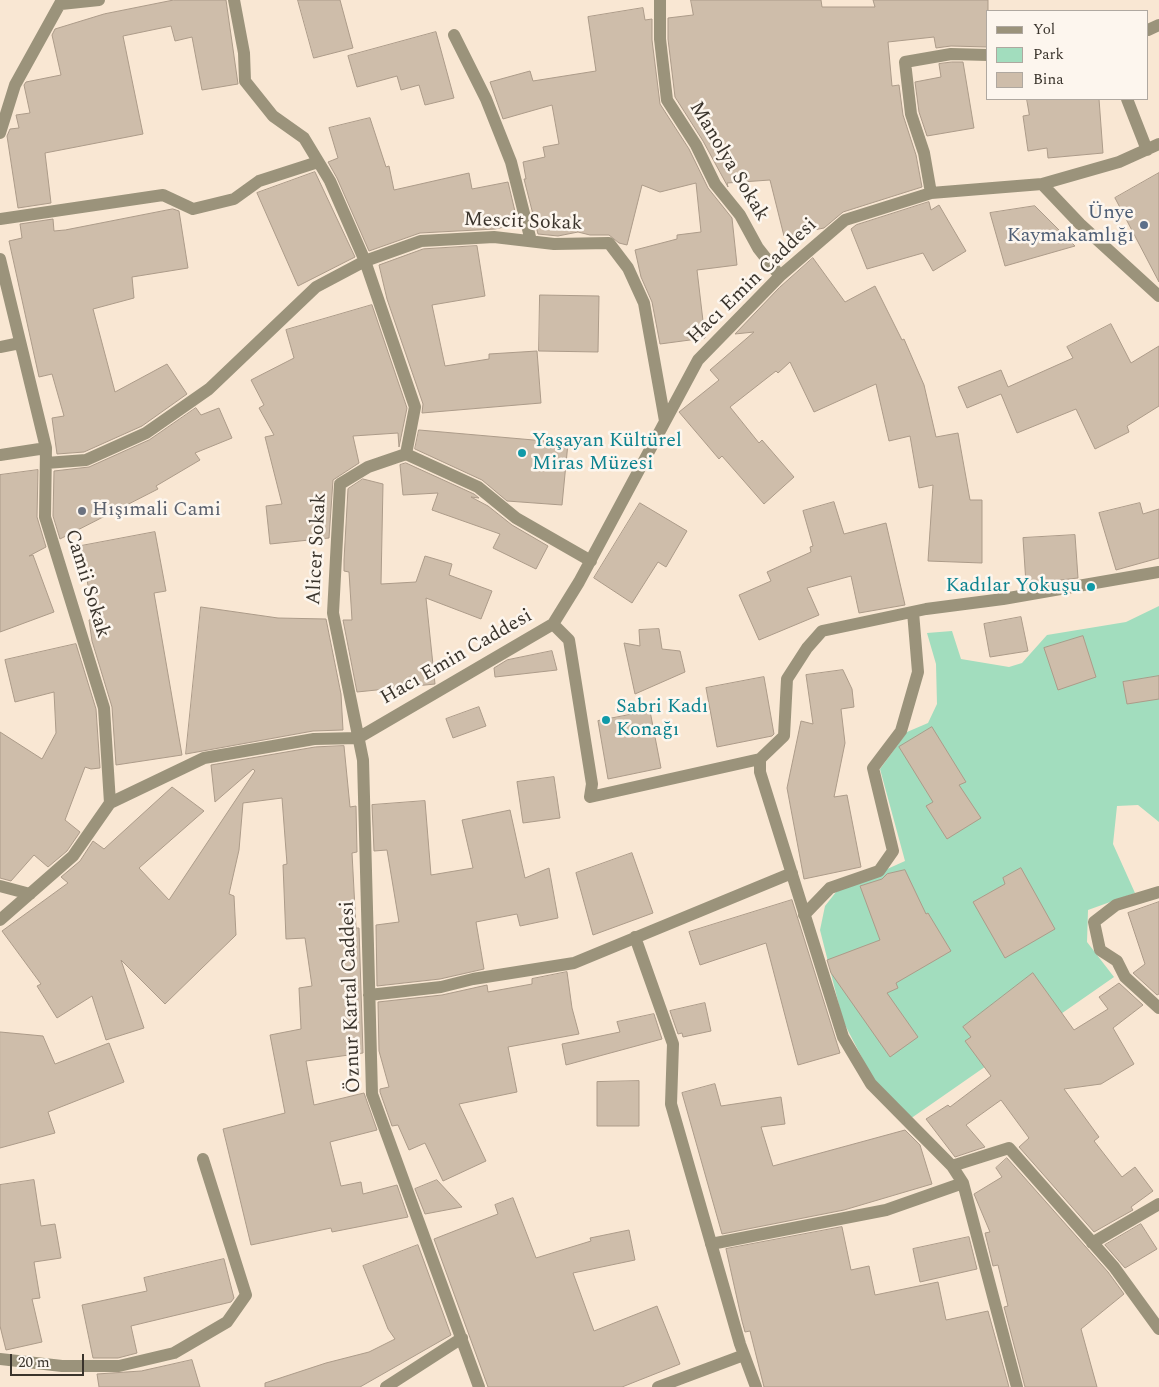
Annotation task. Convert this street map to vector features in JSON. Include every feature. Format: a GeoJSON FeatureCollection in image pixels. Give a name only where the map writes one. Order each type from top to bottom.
{"type":"FeatureCollection","features":[{"type":"Feature","properties":{"kind":"street"},"geometry":{"type":"LineString","coordinates":[[0,134],[14,85],[62,2],[99,0]]}},
{"type":"Feature","properties":{"kind":"street"},"geometry":{"type":"LineString","coordinates":[[234,0],[244,53],[245,81],[273,116],[304,138],[330,181],[365,261],[415,408],[406,454],[478,487],[516,518],[591,561]]}},
{"type":"Feature","properties":{"kind":"street","name":"Manolya Sokak"},"geometry":{"type":"LineString","coordinates":[[660,0],[660,39],[667,100],[696,145],[715,184],[740,215],[758,248],[780,276]]}},
{"type":"Feature","properties":{"kind":"street"},"geometry":{"type":"LineString","coordinates":[[454,35],[486,99],[512,162],[531,241]]}},
{"type":"Feature","properties":{"kind":"street"},"geometry":{"type":"LineString","coordinates":[[931,193],[924,153],[911,114],[905,62],[950,54],[986,55]]}},
{"type":"Feature","properties":{"kind":"street"},"geometry":{"type":"LineString","coordinates":[[1127,100],[1147,150]]}},
{"type":"Feature","properties":{"kind":"street","name":"Hacı Emin Caddesi"},"geometry":{"type":"LineString","coordinates":[[110,803],[204,758],[314,739],[358,738],[553,624],[591,561],[698,360],[780,276],[845,220],[931,193],[1042,184],[1120,162],[1159,144]]}},
{"type":"Feature","properties":{"kind":"street"},"geometry":{"type":"LineString","coordinates":[[0,219],[163,195],[193,209],[234,199],[259,181],[318,162]]}},
{"type":"Feature","properties":{"kind":"street"},"geometry":{"type":"LineString","coordinates":[[1042,184],[1080,224],[1159,296]]}},
{"type":"Feature","properties":{"kind":"street","name":"Mescit Sokak"},"geometry":{"type":"LineString","coordinates":[[46,464],[86,460],[146,433],[209,389],[316,287],[365,261],[421,240],[494,237],[554,244],[609,243],[628,268],[644,303],[665,422]]}},
{"type":"Feature","properties":{"kind":"street","name":"Camii Sokak"},"geometry":{"type":"LineString","coordinates":[[0,259],[46,448],[45,518],[104,708],[110,803]]}},
{"type":"Feature","properties":{"kind":"street"},"geometry":{"type":"LineString","coordinates":[[0,347],[20,343]]}},
{"type":"Feature","properties":{"kind":"street"},"geometry":{"type":"LineString","coordinates":[[0,455],[46,448]]}},
{"type":"Feature","properties":{"kind":"street","name":"Alicer Sokak"},"geometry":{"type":"LineString","coordinates":[[358,738],[333,613],[340,484],[368,467],[406,454]]}},
{"type":"Feature","properties":{"kind":"street"},"geometry":{"type":"LineString","coordinates":[[553,624],[569,640],[592,784],[590,797],[760,759],[784,736],[787,679],[806,648],[822,631],[913,612],[1003,599],[1159,572]]}},
{"type":"Feature","properties":{"kind":"street"},"geometry":{"type":"LineString","coordinates":[[804,915],[830,888],[879,871],[893,851],[873,768],[901,731],[918,672],[913,612]]}},
{"type":"Feature","properties":{"kind":"street","name":"Öznur Kartal Caddesi"},"geometry":{"type":"LineString","coordinates":[[358,738],[363,760],[372,1094],[479,1387]]}},
{"type":"Feature","properties":{"kind":"street"},"geometry":{"type":"LineString","coordinates":[[760,759],[760,772],[836,1019],[847,1045],[870,1084],[952,1166],[963,1183],[1017,1387]]}},
{"type":"Feature","properties":{"kind":"street"},"geometry":{"type":"LineString","coordinates":[[0,920],[73,856],[110,803]]}},
{"type":"Feature","properties":{"kind":"street"},"geometry":{"type":"LineString","coordinates":[[369,995],[442,987],[474,979],[574,963],[792,874]]}},
{"type":"Feature","properties":{"kind":"street"},"geometry":{"type":"LineString","coordinates":[[0,886],[30,894]]}},
{"type":"Feature","properties":{"kind":"street"},"geometry":{"type":"LineString","coordinates":[[1159,892],[1116,905],[1094,922],[1100,950],[1117,961],[1126,977],[1159,1008]]}},
{"type":"Feature","properties":{"kind":"street"},"geometry":{"type":"LineString","coordinates":[[635,937],[673,1044],[671,1104],[744,1355],[756,1387]]}},
{"type":"Feature","properties":{"kind":"street"},"geometry":{"type":"LineString","coordinates":[[952,1166],[1009,1148],[1114,1267],[1159,1329]]}},
{"type":"Feature","properties":{"kind":"street"},"geometry":{"type":"LineString","coordinates":[[0,1359],[62,1366],[119,1366],[174,1352],[227,1322],[246,1295],[204,1159]]}},
{"type":"Feature","properties":{"kind":"street"},"geometry":{"type":"LineString","coordinates":[[711,1244],[886,1210],[963,1183]]}},
{"type":"Feature","properties":{"kind":"street"},"geometry":{"type":"LineString","coordinates":[[1092,1243],[1159,1204]]}},
{"type":"Feature","properties":{"kind":"street"},"geometry":{"type":"LineString","coordinates":[[386,1387],[462,1338]]}},
{"type":"Feature","properties":{"kind":"street"},"geometry":{"type":"LineString","coordinates":[[658,1387],[744,1355]]}},
{"type":"Feature","properties":{"kind":"green space"},"geometry":{"type":"Polygon","coordinates":[[[1159,606],[1159,822],[1138,805],[1117,806],[1113,844],[1135,893],[1088,910],[1087,942],[1114,977],[910,1119],[874,1081],[843,1021],[820,930],[825,906],[836,892],[905,861],[880,769],[907,732],[928,723],[937,704],[936,664],[927,633],[952,631],[961,659],[1009,667],[1022,663],[1047,635],[1126,622],[1159,606]]]}},
{"type":"Feature","properties":{"kind":"building"},"geometry":{"type":"Polygon","coordinates":[[[174,0],[226,0],[238,84],[202,90],[192,37],[175,41],[171,26],[123,36],[143,134],[45,153],[51,203],[18,208],[7,136],[10,129],[19,128],[16,115],[30,113],[24,85],[26,82],[61,75],[52,35],[55,29],[104,14],[174,0]]]}},
{"type":"Feature","properties":{"kind":"building"},"geometry":{"type":"Polygon","coordinates":[[[298,0],[340,0],[353,48],[314,58],[298,0]]]}},
{"type":"Feature","properties":{"kind":"building"},"geometry":{"type":"Polygon","coordinates":[[[691,0],[821,0],[822,7],[875,7],[873,0],[988,0],[988,10],[986,10],[986,47],[951,46],[936,48],[934,37],[888,42],[892,86],[899,85],[903,115],[916,155],[922,187],[843,212],[824,228],[784,236],[770,180],[727,183],[728,187],[703,141],[675,97],[668,39],[668,18],[693,15],[691,0]]]}},
{"type":"Feature","properties":{"kind":"building"},"geometry":{"type":"Polygon","coordinates":[[[643,8],[645,20],[652,19],[652,40],[660,104],[689,149],[708,188],[732,218],[737,265],[697,270],[705,338],[660,344],[652,302],[641,277],[635,250],[677,239],[677,235],[701,232],[696,183],[660,192],[642,185],[627,245],[619,243],[609,235],[590,235],[578,232],[558,236],[538,234],[524,179],[526,179],[523,162],[545,157],[543,147],[559,144],[552,105],[503,119],[490,82],[530,71],[533,81],[596,71],[588,17],[643,8]]]}},
{"type":"Feature","properties":{"kind":"building"},"geometry":{"type":"Polygon","coordinates":[[[436,32],[454,98],[425,105],[419,85],[401,90],[397,76],[357,87],[348,56],[436,32]]]}},
{"type":"Feature","properties":{"kind":"building"},"geometry":{"type":"Polygon","coordinates":[[[963,62],[974,128],[927,136],[919,112],[915,82],[941,77],[939,64],[963,62]]]}},
{"type":"Feature","properties":{"kind":"building"},"geometry":{"type":"Polygon","coordinates":[[[1027,100],[1099,100],[1103,153],[1048,158],[1047,148],[1028,151],[1023,116],[1029,115],[1027,100]]]}},
{"type":"Feature","properties":{"kind":"building"},"geometry":{"type":"Polygon","coordinates":[[[370,118],[386,167],[389,166],[394,190],[469,173],[472,189],[508,182],[518,224],[495,229],[420,233],[369,251],[328,162],[338,158],[329,128],[370,118]]]}},
{"type":"Feature","properties":{"kind":"building"},"geometry":{"type":"Polygon","coordinates":[[[315,172],[355,257],[298,286],[257,193],[315,172]]]}},
{"type":"Feature","properties":{"kind":"building","name":"Ünye Kaymakamlığı"},"geometry":{"type":"Polygon","coordinates":[[[1159,173],[1159,282],[1115,198],[1159,173]]]}},
{"type":"Feature","properties":{"kind":"building"},"geometry":{"type":"Polygon","coordinates":[[[929,202],[931,210],[939,205],[966,251],[933,271],[923,253],[867,269],[851,229],[856,225],[929,202]]]}},
{"type":"Feature","properties":{"kind":"building"},"geometry":{"type":"Polygon","coordinates":[[[1035,206],[1075,246],[1005,266],[990,213],[1035,206]]]}},
{"type":"Feature","properties":{"kind":"building"},"geometry":{"type":"Polygon","coordinates":[[[173,209],[179,211],[188,268],[132,277],[134,298],[93,309],[115,392],[167,364],[187,394],[142,426],[84,452],[57,454],[52,418],[64,416],[52,374],[39,377],[9,241],[22,238],[20,224],[53,219],[54,231],[65,230],[173,209]]]}},
{"type":"Feature","properties":{"kind":"building"},"geometry":{"type":"Polygon","coordinates":[[[477,246],[485,296],[432,305],[445,366],[489,359],[489,354],[537,351],[541,403],[422,413],[423,404],[387,299],[379,265],[423,249],[477,246]]]}},
{"type":"Feature","properties":{"kind":"building"},"geometry":{"type":"Polygon","coordinates":[[[813,258],[845,302],[875,286],[902,340],[904,339],[924,385],[936,437],[958,433],[970,500],[982,500],[982,563],[928,561],[933,485],[919,488],[910,436],[889,441],[876,384],[814,412],[790,362],[778,373],[776,371],[730,407],[759,443],[762,440],[794,477],[764,504],[722,456],[719,459],[679,412],[719,380],[710,370],[754,332],[735,334],[779,288],[813,258]]]}},
{"type":"Feature","properties":{"kind":"building"},"geometry":{"type":"Polygon","coordinates":[[[540,295],[599,296],[598,352],[539,351],[540,295]]]}},
{"type":"Feature","properties":{"kind":"building"},"geometry":{"type":"Polygon","coordinates":[[[372,305],[407,408],[399,447],[398,433],[353,436],[359,463],[333,480],[329,538],[270,544],[266,506],[282,504],[265,437],[274,435],[259,408],[264,405],[251,380],[294,358],[286,330],[372,305]]]}},
{"type":"Feature","properties":{"kind":"building"},"geometry":{"type":"Polygon","coordinates":[[[1111,324],[1131,363],[1159,346],[1159,406],[1127,426],[1129,432],[1095,449],[1076,409],[1017,433],[1001,394],[967,408],[958,387],[1001,370],[1008,387],[1073,358],[1067,347],[1111,324]]]}},
{"type":"Feature","properties":{"kind":"building"},"geometry":{"type":"Polygon","coordinates":[[[196,408],[201,415],[219,408],[232,438],[195,453],[200,460],[156,486],[158,489],[60,539],[53,516],[54,471],[89,467],[149,440],[196,408]]]}},
{"type":"Feature","properties":{"kind":"building"},"geometry":{"type":"Polygon","coordinates":[[[419,430],[568,443],[562,505],[507,501],[482,480],[415,449],[419,430]]]}},
{"type":"Feature","properties":{"kind":"building"},"geometry":{"type":"Polygon","coordinates":[[[406,463],[474,494],[479,498],[471,497],[488,506],[512,525],[548,546],[536,569],[493,548],[500,534],[432,510],[438,493],[403,495],[400,465],[406,463]]]}},
{"type":"Feature","properties":{"kind":"building"},"geometry":{"type":"Polygon","coordinates":[[[38,470],[37,517],[46,547],[29,556],[33,555],[54,612],[0,632],[0,475],[38,470]]]}},
{"type":"Feature","properties":{"kind":"building"},"geometry":{"type":"Polygon","coordinates":[[[363,479],[383,484],[381,584],[416,582],[425,556],[452,564],[449,575],[492,591],[481,619],[426,598],[435,684],[357,692],[343,620],[352,620],[349,572],[344,571],[344,560],[348,489],[363,479]]]}},
{"type":"Feature","properties":{"kind":"building"},"geometry":{"type":"Polygon","coordinates":[[[834,502],[844,534],[886,523],[905,605],[859,613],[851,576],[807,588],[819,615],[759,640],[739,595],[771,581],[767,572],[811,552],[810,547],[813,546],[803,511],[834,502]]]}},
{"type":"Feature","properties":{"kind":"building"},"geometry":{"type":"Polygon","coordinates":[[[640,503],[687,531],[666,567],[658,562],[632,603],[594,578],[640,503]]]}},
{"type":"Feature","properties":{"kind":"building"},"geometry":{"type":"Polygon","coordinates":[[[1140,503],[1143,514],[1159,509],[1159,558],[1116,570],[1099,513],[1140,503]]]}},
{"type":"Feature","properties":{"kind":"building"},"geometry":{"type":"Polygon","coordinates":[[[155,532],[166,591],[154,593],[182,755],[116,765],[112,707],[92,641],[89,620],[94,619],[81,546],[155,532]]]}},
{"type":"Feature","properties":{"kind":"building"},"geometry":{"type":"Polygon","coordinates":[[[1075,535],[1078,578],[1026,584],[1023,538],[1075,535]]]}},
{"type":"Feature","properties":{"kind":"building"},"geometry":{"type":"Polygon","coordinates":[[[201,607],[278,618],[326,619],[341,694],[343,730],[313,731],[186,754],[201,607]]]}},
{"type":"Feature","properties":{"kind":"building"},"geometry":{"type":"Polygon","coordinates":[[[1021,617],[1028,651],[990,657],[984,624],[1021,617]]]}},
{"type":"Feature","properties":{"kind":"building"},"geometry":{"type":"Polygon","coordinates":[[[659,629],[662,649],[680,651],[685,672],[635,694],[624,643],[640,646],[639,630],[659,629]]]}},
{"type":"Feature","properties":{"kind":"building"},"geometry":{"type":"Polygon","coordinates":[[[1083,636],[1096,677],[1058,690],[1044,648],[1083,636]]]}},
{"type":"Feature","properties":{"kind":"building"},"geometry":{"type":"Polygon","coordinates":[[[76,644],[96,709],[100,768],[91,769],[85,767],[65,820],[80,832],[67,851],[48,867],[34,855],[11,881],[0,878],[0,732],[42,759],[56,733],[54,692],[15,702],[5,660],[76,644]]]}},
{"type":"Feature","properties":{"kind":"building"},"geometry":{"type":"Polygon","coordinates":[[[552,651],[557,670],[495,677],[494,668],[507,660],[552,651]]]}},
{"type":"Feature","properties":{"kind":"building"},"geometry":{"type":"Polygon","coordinates":[[[843,670],[852,689],[854,707],[841,709],[845,743],[834,797],[847,795],[861,867],[804,879],[787,788],[801,721],[813,724],[806,675],[843,670]]]}},
{"type":"Feature","properties":{"kind":"building"},"geometry":{"type":"Polygon","coordinates":[[[1159,676],[1159,699],[1127,704],[1123,682],[1159,676]]]}},
{"type":"Feature","properties":{"kind":"building"},"geometry":{"type":"Polygon","coordinates":[[[764,677],[774,734],[772,736],[717,747],[706,688],[764,677]]]}},
{"type":"Feature","properties":{"kind":"building"},"geometry":{"type":"Polygon","coordinates":[[[479,707],[486,726],[453,738],[446,719],[479,707]]]}},
{"type":"Feature","properties":{"kind":"building"},"geometry":{"type":"Polygon","coordinates":[[[650,711],[661,768],[608,779],[598,721],[650,711]]]}},
{"type":"Feature","properties":{"kind":"building"},"geometry":{"type":"Polygon","coordinates":[[[932,727],[966,782],[959,785],[981,818],[947,839],[926,806],[933,802],[899,747],[932,727]]]}},
{"type":"Feature","properties":{"kind":"building"},"geometry":{"type":"Polygon","coordinates":[[[344,746],[350,807],[356,806],[357,852],[352,853],[356,928],[359,928],[363,1053],[306,1061],[314,1105],[364,1093],[377,1130],[330,1142],[341,1186],[361,1182],[363,1194],[397,1185],[408,1217],[332,1232],[331,1228],[251,1245],[223,1129],[285,1113],[270,1035],[301,1029],[299,988],[312,986],[305,938],[286,939],[283,865],[287,864],[282,798],[243,803],[239,850],[229,894],[234,896],[236,935],[165,1004],[121,960],[144,1028],[106,1040],[92,996],[57,1018],[37,986],[41,984],[2,931],[68,883],[61,877],[80,861],[93,841],[104,849],[172,787],[204,811],[139,868],[169,900],[255,771],[253,769],[215,802],[211,765],[315,747],[344,746]]]}},
{"type":"Feature","properties":{"kind":"building"},"geometry":{"type":"Polygon","coordinates":[[[554,777],[560,818],[523,823],[517,782],[554,777]]]}},
{"type":"Feature","properties":{"kind":"building"},"geometry":{"type":"Polygon","coordinates":[[[425,801],[431,875],[473,868],[462,820],[510,810],[525,878],[549,868],[558,918],[520,926],[517,914],[476,922],[484,969],[440,979],[377,986],[376,925],[399,922],[387,850],[374,851],[372,805],[425,801]]]}},
{"type":"Feature","properties":{"kind":"building"},"geometry":{"type":"Polygon","coordinates":[[[632,853],[653,913],[593,935],[576,873],[632,853]]]}},
{"type":"Feature","properties":{"kind":"building"},"geometry":{"type":"Polygon","coordinates":[[[1021,868],[1055,929],[1005,958],[973,902],[1005,884],[1003,878],[1021,868]]]}},
{"type":"Feature","properties":{"kind":"building"},"geometry":{"type":"Polygon","coordinates":[[[905,870],[926,914],[928,913],[951,951],[896,983],[898,988],[887,993],[918,1037],[890,1057],[831,973],[827,960],[880,940],[860,886],[882,879],[887,874],[905,870]]]}},
{"type":"Feature","properties":{"kind":"building"},"geometry":{"type":"Polygon","coordinates":[[[792,900],[840,1053],[798,1065],[766,943],[700,965],[689,932],[792,900]]]}},
{"type":"Feature","properties":{"kind":"building"},"geometry":{"type":"Polygon","coordinates":[[[1159,902],[1159,994],[1157,995],[1133,973],[1145,964],[1128,913],[1159,902]]]}},
{"type":"Feature","properties":{"kind":"building"},"geometry":{"type":"Polygon","coordinates":[[[567,972],[572,1008],[579,1034],[508,1047],[517,1092],[459,1104],[486,1161],[443,1181],[425,1143],[409,1150],[398,1125],[392,1126],[380,1092],[380,1089],[389,1087],[379,1051],[378,1002],[442,995],[487,985],[488,992],[532,984],[532,979],[567,972]]]}},
{"type":"Feature","properties":{"kind":"building"},"geometry":{"type":"Polygon","coordinates":[[[1033,973],[1074,1030],[1108,1009],[1099,997],[1119,983],[1143,1005],[1113,1028],[1134,1064],[1101,1084],[1064,1089],[1099,1137],[1094,1141],[1122,1177],[1135,1167],[1153,1191],[1131,1207],[1133,1210],[1094,1232],[1019,1147],[1029,1138],[1001,1100],[966,1125],[985,1147],[955,1157],[926,1119],[948,1105],[950,1107],[991,1076],[965,1041],[971,1037],[963,1027],[1033,973]]]}},
{"type":"Feature","properties":{"kind":"building"},"geometry":{"type":"Polygon","coordinates":[[[705,1003],[711,1031],[683,1037],[682,1033],[678,1034],[670,1011],[705,1003]]]}},
{"type":"Feature","properties":{"kind":"building"},"geometry":{"type":"Polygon","coordinates":[[[654,1014],[662,1039],[566,1065],[562,1044],[620,1032],[617,1022],[654,1014]]]}},
{"type":"Feature","properties":{"kind":"building"},"geometry":{"type":"Polygon","coordinates":[[[0,1032],[43,1036],[55,1064],[109,1043],[124,1082],[48,1112],[55,1133],[0,1148],[0,1032]]]}},
{"type":"Feature","properties":{"kind":"building"},"geometry":{"type":"Polygon","coordinates":[[[639,1081],[639,1126],[597,1126],[597,1082],[639,1081]]]}},
{"type":"Feature","properties":{"kind":"building"},"geometry":{"type":"Polygon","coordinates":[[[715,1084],[721,1106],[781,1097],[785,1124],[761,1127],[773,1166],[905,1130],[920,1145],[932,1184],[844,1210],[722,1234],[682,1093],[715,1084]]]}},
{"type":"Feature","properties":{"kind":"building"},"geometry":{"type":"Polygon","coordinates":[[[1007,1158],[1108,1272],[1124,1294],[1081,1329],[1097,1387],[1025,1387],[1004,1307],[1008,1306],[998,1265],[993,1266],[985,1233],[990,1232],[974,1194],[1002,1177],[996,1168],[1007,1158]]]}},
{"type":"Feature","properties":{"kind":"building"},"geometry":{"type":"Polygon","coordinates":[[[34,1180],[41,1226],[55,1224],[61,1258],[34,1262],[40,1298],[32,1299],[42,1342],[6,1350],[0,1326],[0,1185],[34,1180]]]}},
{"type":"Feature","properties":{"kind":"building"},"geometry":{"type":"Polygon","coordinates":[[[437,1180],[462,1207],[425,1214],[415,1189],[437,1180]]]}},
{"type":"Feature","properties":{"kind":"building"},"geometry":{"type":"Polygon","coordinates":[[[513,1198],[536,1258],[591,1241],[590,1238],[629,1230],[635,1260],[573,1273],[594,1331],[657,1306],[680,1364],[622,1387],[488,1387],[434,1239],[498,1214],[495,1205],[513,1198]]]}},
{"type":"Feature","properties":{"kind":"building"},"geometry":{"type":"Polygon","coordinates":[[[1141,1224],[1157,1249],[1125,1268],[1105,1245],[1141,1224]]]}},
{"type":"Feature","properties":{"kind":"building"},"geometry":{"type":"Polygon","coordinates":[[[842,1227],[851,1270],[869,1266],[875,1295],[938,1282],[946,1320],[988,1311],[1009,1387],[764,1387],[750,1331],[745,1332],[726,1249],[842,1227]]]}},
{"type":"Feature","properties":{"kind":"building"},"geometry":{"type":"Polygon","coordinates":[[[969,1237],[977,1269],[920,1282],[913,1249],[969,1237]]]}},
{"type":"Feature","properties":{"kind":"building"},"geometry":{"type":"Polygon","coordinates":[[[418,1245],[451,1335],[360,1387],[265,1387],[265,1383],[326,1363],[369,1352],[395,1339],[388,1329],[363,1266],[418,1245]]]}},
{"type":"Feature","properties":{"kind":"building"},"geometry":{"type":"Polygon","coordinates":[[[224,1259],[234,1298],[231,1302],[131,1326],[137,1353],[118,1358],[93,1358],[82,1305],[147,1291],[144,1278],[224,1259]]]}},
{"type":"Feature","properties":{"kind":"building"},"geometry":{"type":"Polygon","coordinates":[[[192,1360],[200,1387],[99,1387],[97,1374],[141,1371],[192,1360]]]}},
{"type":"Feature","properties":{"kind":"place","name":"Ünye Kaymakamlığı"},"geometry":{"type":"Point","coordinates":[1144,225]}},
{"type":"Feature","properties":{"kind":"place","name":"Yaşayan Kültürel Miras Müzesi"},"geometry":{"type":"Point","coordinates":[522,453]}},
{"type":"Feature","properties":{"kind":"place","name":"Hışımali Cami"},"geometry":{"type":"Point","coordinates":[82,511]}},
{"type":"Feature","properties":{"kind":"place","name":"Kadılar Yokuşu"},"geometry":{"type":"Point","coordinates":[1091,587]}},
{"type":"Feature","properties":{"kind":"place","name":"Sabri Kadı Konağı"},"geometry":{"type":"Point","coordinates":[606,720]}}]}
